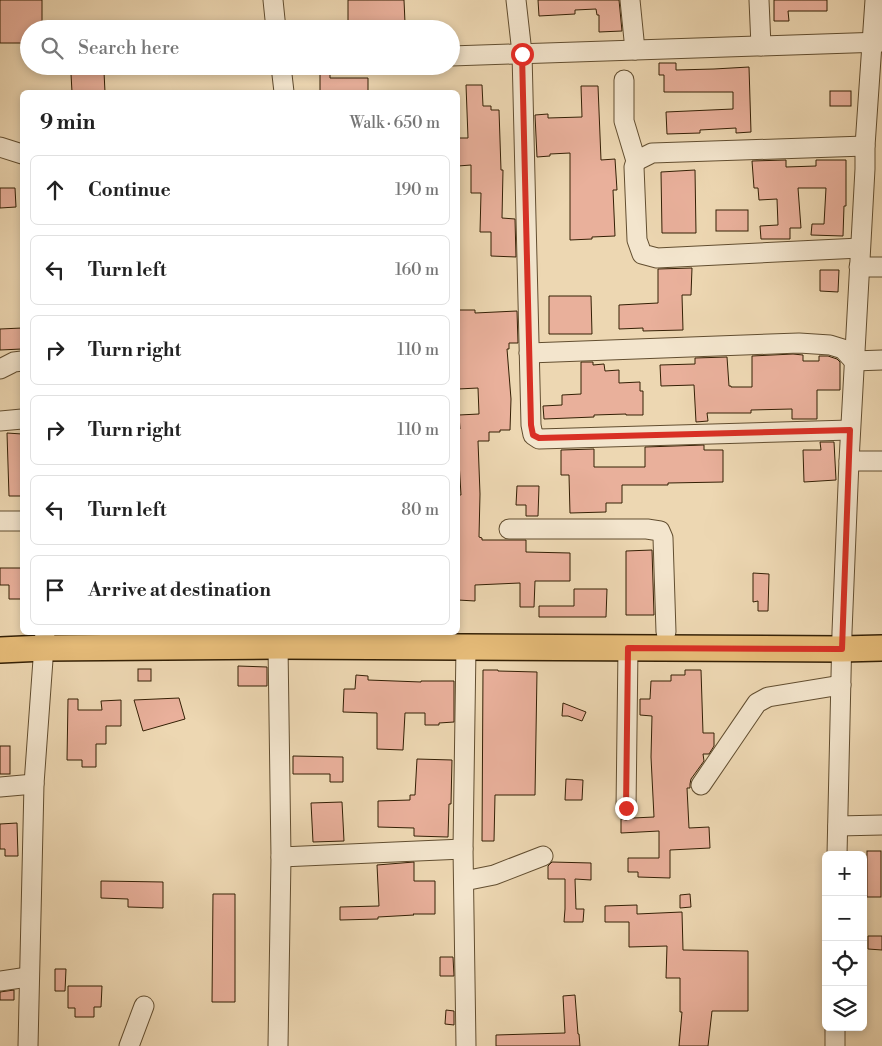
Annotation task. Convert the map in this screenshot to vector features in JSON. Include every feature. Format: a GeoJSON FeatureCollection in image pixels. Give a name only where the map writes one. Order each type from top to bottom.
{"type":"FeatureCollection","features":[{"type":"Feature","properties":{"kind":"main road"},"geometry":{"type":"LineString","coordinates":[[462,639],[628,648],[842,641],[882,631]]}},
{"type":"Feature","properties":{"kind":"main road"},"geometry":{"type":"LineString","coordinates":[[0,634],[41,638],[278,646],[666,632],[842,641],[882,648]]}},
{"type":"Feature","properties":{"kind":"main road"},"geometry":{"type":"LineString","coordinates":[[0,650],[41,638]]}},
{"type":"Feature","properties":{"kind":"street"},"geometry":{"type":"LineString","coordinates":[[273,0],[275,20]]}},
{"type":"Feature","properties":{"kind":"street"},"geometry":{"type":"LineString","coordinates":[[516,0],[522,54],[531,425],[533,435],[539,438],[850,430]]}},
{"type":"Feature","properties":{"kind":"street"},"geometry":{"type":"LineString","coordinates":[[630,0],[635,50]]}},
{"type":"Feature","properties":{"kind":"street"},"geometry":{"type":"LineString","coordinates":[[759,0],[761,46]]}},
{"type":"Feature","properties":{"kind":"street"},"geometry":{"type":"LineString","coordinates":[[837,851],[842,641],[850,430],[860,248],[874,169],[865,146],[877,42],[875,0]]}},
{"type":"Feature","properties":{"kind":"street"},"geometry":{"type":"LineString","coordinates":[[460,56],[877,42]]}},
{"type":"Feature","properties":{"kind":"street"},"geometry":{"type":"LineString","coordinates":[[282,75],[284,90]]}},
{"type":"Feature","properties":{"kind":"street"},"geometry":{"type":"LineString","coordinates":[[624,80],[624,121],[636,161],[634,168],[637,240],[642,254],[657,258],[860,248]]}},
{"type":"Feature","properties":{"kind":"street"},"geometry":{"type":"LineString","coordinates":[[636,161],[652,153],[865,146]]}},
{"type":"Feature","properties":{"kind":"street"},"geometry":{"type":"LineString","coordinates":[[0,147],[20,153]]}},
{"type":"Feature","properties":{"kind":"street"},"geometry":{"type":"LineString","coordinates":[[859,267],[882,267]]}},
{"type":"Feature","properties":{"kind":"street"},"geometry":{"type":"LineString","coordinates":[[529,352],[799,343],[830,345],[844,350],[854,361],[882,360]]}},
{"type":"Feature","properties":{"kind":"street"},"geometry":{"type":"LineString","coordinates":[[0,369],[20,360]]}},
{"type":"Feature","properties":{"kind":"street"},"geometry":{"type":"LineString","coordinates":[[0,421],[20,419]]}},
{"type":"Feature","properties":{"kind":"street"},"geometry":{"type":"LineString","coordinates":[[849,461],[882,461]]}},
{"type":"Feature","properties":{"kind":"street"},"geometry":{"type":"LineString","coordinates":[[0,521],[20,521]]}},
{"type":"Feature","properties":{"kind":"street"},"geometry":{"type":"LineString","coordinates":[[509,529],[647,529],[660,531],[663,538],[666,632]]}},
{"type":"Feature","properties":{"kind":"street"},"geometry":{"type":"LineString","coordinates":[[28,1046],[28,977],[34,784],[41,638]]}},
{"type":"Feature","properties":{"kind":"street"},"geometry":{"type":"LineString","coordinates":[[462,639],[466,1046]]}},
{"type":"Feature","properties":{"kind":"street"},"geometry":{"type":"LineString","coordinates":[[278,646],[282,857],[278,1046]]}},
{"type":"Feature","properties":{"kind":"street"},"geometry":{"type":"LineString","coordinates":[[626,808],[628,648]]}},
{"type":"Feature","properties":{"kind":"street"},"geometry":{"type":"LineString","coordinates":[[701,786],[756,704],[768,697],[841,685]]}},
{"type":"Feature","properties":{"kind":"street"},"geometry":{"type":"LineString","coordinates":[[0,787],[34,784]]}},
{"type":"Feature","properties":{"kind":"street"},"geometry":{"type":"LineString","coordinates":[[838,826],[882,825]]}},
{"type":"Feature","properties":{"kind":"street"},"geometry":{"type":"LineString","coordinates":[[282,857],[463,849]]}},
{"type":"Feature","properties":{"kind":"street"},"geometry":{"type":"LineString","coordinates":[[464,881],[494,876],[543,856]]}},
{"type":"Feature","properties":{"kind":"street"},"geometry":{"type":"LineString","coordinates":[[0,981],[28,977]]}},
{"type":"Feature","properties":{"kind":"street"},"geometry":{"type":"LineString","coordinates":[[129,1046],[144,1006]]}},
{"type":"Feature","properties":{"kind":"street"},"geometry":{"type":"LineString","coordinates":[[835,1046],[836,1031]]}},
{"type":"Feature","properties":{"kind":"building"},"geometry":{"type":"Polygon","coordinates":[[[0,0],[42,0],[42,20],[20,20],[20,43],[0,43],[0,0]]]}},
{"type":"Feature","properties":{"kind":"building"},"geometry":{"type":"Polygon","coordinates":[[[348,0],[404,0],[405,20],[348,20],[348,0]]]}},
{"type":"Feature","properties":{"kind":"building"},"geometry":{"type":"Polygon","coordinates":[[[538,0],[619,0],[622,31],[599,32],[599,15],[597,15],[596,9],[575,10],[575,14],[539,16],[538,0]]]}},
{"type":"Feature","properties":{"kind":"building"},"geometry":{"type":"Polygon","coordinates":[[[774,0],[827,0],[827,11],[788,11],[789,21],[774,21],[774,0]]]}},
{"type":"Feature","properties":{"kind":"building"},"geometry":{"type":"Polygon","coordinates":[[[659,63],[676,63],[676,70],[749,67],[751,132],[736,133],[736,128],[700,130],[700,133],[667,134],[666,112],[733,109],[733,92],[664,92],[664,75],[659,75],[659,63]]]}},
{"type":"Feature","properties":{"kind":"building"},"geometry":{"type":"Polygon","coordinates":[[[71,75],[104,75],[105,90],[72,90],[71,75]]]}},
{"type":"Feature","properties":{"kind":"building"},"geometry":{"type":"Polygon","coordinates":[[[320,75],[330,75],[330,78],[368,78],[368,90],[320,90],[320,75]]]}},
{"type":"Feature","properties":{"kind":"building"},"geometry":{"type":"Polygon","coordinates":[[[466,85],[482,85],[483,106],[491,106],[491,110],[499,110],[501,170],[503,170],[502,218],[515,219],[516,257],[491,256],[491,232],[480,232],[481,193],[471,193],[471,165],[460,166],[460,138],[468,138],[466,85]]]}},
{"type":"Feature","properties":{"kind":"building"},"geometry":{"type":"Polygon","coordinates":[[[581,86],[598,86],[601,160],[615,159],[617,190],[613,190],[615,236],[570,240],[570,153],[537,157],[535,115],[548,114],[548,118],[582,117],[581,86]]]}},
{"type":"Feature","properties":{"kind":"building"},"geometry":{"type":"Polygon","coordinates":[[[830,91],[851,91],[851,106],[830,106],[830,91]]]}},
{"type":"Feature","properties":{"kind":"building"},"geometry":{"type":"Polygon","coordinates":[[[786,160],[786,167],[816,166],[816,160],[846,160],[846,206],[844,206],[843,236],[811,235],[812,224],[824,224],[826,188],[798,188],[801,228],[790,228],[790,239],[761,239],[760,226],[778,225],[777,199],[759,200],[758,188],[754,188],[752,161],[786,160]]]}},
{"type":"Feature","properties":{"kind":"building"},"geometry":{"type":"Polygon","coordinates":[[[695,170],[696,233],[662,233],[661,172],[695,170]]]}},
{"type":"Feature","properties":{"kind":"building"},"geometry":{"type":"Polygon","coordinates":[[[0,188],[15,188],[16,207],[0,208],[0,188]]]}},
{"type":"Feature","properties":{"kind":"building"},"geometry":{"type":"Polygon","coordinates":[[[716,210],[748,210],[748,231],[716,231],[716,210]]]}},
{"type":"Feature","properties":{"kind":"building"},"geometry":{"type":"Polygon","coordinates":[[[692,268],[691,295],[682,295],[683,330],[643,331],[643,328],[619,329],[619,305],[658,303],[658,269],[692,268]]]}},
{"type":"Feature","properties":{"kind":"building"},"geometry":{"type":"Polygon","coordinates":[[[820,270],[839,270],[838,292],[820,291],[820,270]]]}},
{"type":"Feature","properties":{"kind":"building"},"geometry":{"type":"Polygon","coordinates":[[[549,296],[591,296],[592,334],[549,334],[549,296]]]}},
{"type":"Feature","properties":{"kind":"building"},"geometry":{"type":"Polygon","coordinates":[[[460,310],[475,310],[475,313],[517,311],[518,343],[509,343],[509,349],[507,349],[511,399],[510,430],[489,432],[489,441],[478,441],[479,537],[482,540],[526,540],[526,552],[570,553],[570,581],[535,581],[534,607],[520,607],[520,583],[475,585],[475,601],[460,600],[460,415],[479,414],[478,388],[460,389],[460,310]]]}},
{"type":"Feature","properties":{"kind":"building"},"geometry":{"type":"Polygon","coordinates":[[[20,328],[20,349],[0,350],[0,329],[20,328]]]}},
{"type":"Feature","properties":{"kind":"building"},"geometry":{"type":"Polygon","coordinates":[[[803,355],[803,361],[819,361],[819,356],[828,356],[840,362],[840,390],[817,390],[817,419],[792,419],[792,409],[751,410],[751,413],[707,413],[708,421],[696,422],[694,385],[661,386],[660,365],[695,364],[695,358],[727,357],[729,386],[752,387],[752,356],[803,355]]]}},
{"type":"Feature","properties":{"kind":"building"},"geometry":{"type":"Polygon","coordinates":[[[581,362],[593,362],[593,365],[604,364],[605,371],[619,370],[619,383],[640,382],[640,391],[643,391],[643,415],[594,415],[594,417],[544,419],[543,406],[562,405],[562,395],[581,394],[581,362]]]}},
{"type":"Feature","properties":{"kind":"building"},"geometry":{"type":"Polygon","coordinates":[[[7,433],[20,434],[20,496],[9,496],[7,433]]]}},
{"type":"Feature","properties":{"kind":"building"},"geometry":{"type":"Polygon","coordinates":[[[820,442],[834,442],[836,480],[804,482],[803,450],[821,450],[820,442]]]}},
{"type":"Feature","properties":{"kind":"building"},"geometry":{"type":"Polygon","coordinates":[[[704,445],[704,450],[723,450],[723,482],[622,485],[622,503],[606,503],[606,512],[570,513],[569,475],[561,475],[561,450],[594,449],[594,467],[645,467],[645,447],[704,445]]]}},
{"type":"Feature","properties":{"kind":"building"},"geometry":{"type":"Polygon","coordinates":[[[517,486],[539,486],[538,516],[526,516],[526,505],[516,505],[517,486]]]}},
{"type":"Feature","properties":{"kind":"building"},"geometry":{"type":"Polygon","coordinates":[[[652,550],[654,615],[626,615],[626,551],[652,550]]]}},
{"type":"Feature","properties":{"kind":"building"},"geometry":{"type":"Polygon","coordinates":[[[0,568],[20,568],[20,599],[9,599],[9,585],[0,585],[0,568]]]}},
{"type":"Feature","properties":{"kind":"building"},"geometry":{"type":"Polygon","coordinates":[[[753,573],[769,574],[768,611],[758,611],[758,601],[753,602],[753,573]]]}},
{"type":"Feature","properties":{"kind":"building"},"geometry":{"type":"Polygon","coordinates":[[[574,589],[607,589],[606,617],[539,617],[539,606],[574,606],[574,589]]]}},
{"type":"Feature","properties":{"kind":"building"},"geometry":{"type":"Polygon","coordinates":[[[238,666],[267,667],[267,686],[238,686],[238,666]]]}},
{"type":"Feature","properties":{"kind":"building"},"geometry":{"type":"Polygon","coordinates":[[[138,669],[151,669],[151,681],[138,681],[138,669]]]}},
{"type":"Feature","properties":{"kind":"building"},"geometry":{"type":"Polygon","coordinates":[[[483,670],[537,672],[535,795],[495,795],[494,841],[482,841],[483,670]]]}},
{"type":"Feature","properties":{"kind":"building"},"geometry":{"type":"Polygon","coordinates":[[[685,670],[701,670],[703,733],[714,733],[714,746],[709,754],[703,754],[704,761],[691,779],[690,788],[687,788],[689,828],[709,827],[710,848],[670,850],[670,878],[638,877],[638,872],[628,872],[628,858],[659,858],[659,831],[621,833],[621,819],[654,817],[651,757],[652,716],[640,715],[640,699],[650,699],[651,681],[671,681],[671,675],[685,675],[685,670]]]}},
{"type":"Feature","properties":{"kind":"building"},"geometry":{"type":"Polygon","coordinates":[[[356,675],[368,676],[368,680],[454,681],[454,722],[425,725],[425,713],[405,713],[403,750],[377,749],[377,713],[343,712],[344,689],[355,689],[356,675]]]}},
{"type":"Feature","properties":{"kind":"building"},"geometry":{"type":"Polygon","coordinates":[[[179,698],[185,719],[143,731],[134,700],[179,698]]]}},
{"type":"Feature","properties":{"kind":"building"},"geometry":{"type":"Polygon","coordinates":[[[68,699],[78,699],[78,710],[102,710],[101,701],[121,700],[121,726],[106,726],[106,744],[96,744],[96,767],[82,767],[82,760],[67,760],[68,699]]]}},
{"type":"Feature","properties":{"kind":"building"},"geometry":{"type":"Polygon","coordinates":[[[563,703],[586,712],[582,721],[562,716],[563,703]]]}},
{"type":"Feature","properties":{"kind":"building"},"geometry":{"type":"Polygon","coordinates":[[[0,746],[10,746],[10,774],[0,774],[0,746]]]}},
{"type":"Feature","properties":{"kind":"building"},"geometry":{"type":"Polygon","coordinates":[[[293,756],[343,757],[343,782],[330,782],[330,774],[293,774],[293,756]]]}},
{"type":"Feature","properties":{"kind":"building"},"geometry":{"type":"Polygon","coordinates":[[[417,759],[452,760],[448,837],[414,836],[414,828],[378,827],[378,801],[410,800],[410,795],[415,795],[417,759]]]}},
{"type":"Feature","properties":{"kind":"building"},"geometry":{"type":"Polygon","coordinates":[[[566,779],[583,780],[582,800],[565,800],[566,779]]]}},
{"type":"Feature","properties":{"kind":"building"},"geometry":{"type":"Polygon","coordinates":[[[342,802],[344,841],[313,842],[311,803],[342,802]]]}},
{"type":"Feature","properties":{"kind":"building"},"geometry":{"type":"Polygon","coordinates":[[[17,823],[18,856],[5,856],[5,849],[0,849],[0,824],[17,823]]]}},
{"type":"Feature","properties":{"kind":"building"},"geometry":{"type":"Polygon","coordinates":[[[867,851],[881,851],[881,897],[867,896],[867,851]]]}},
{"type":"Feature","properties":{"kind":"building"},"geometry":{"type":"Polygon","coordinates":[[[414,862],[414,881],[435,881],[435,914],[340,920],[340,907],[379,906],[377,865],[414,862]]]}},
{"type":"Feature","properties":{"kind":"building"},"geometry":{"type":"Polygon","coordinates":[[[552,862],[591,863],[591,880],[575,879],[576,909],[584,909],[583,922],[564,922],[565,879],[548,879],[548,866],[552,862]]]}},
{"type":"Feature","properties":{"kind":"building"},"geometry":{"type":"Polygon","coordinates":[[[101,881],[163,882],[163,908],[128,907],[128,899],[101,898],[101,881]]]}},
{"type":"Feature","properties":{"kind":"building"},"geometry":{"type":"Polygon","coordinates":[[[213,894],[235,894],[235,1002],[212,1002],[213,894]]]}},
{"type":"Feature","properties":{"kind":"building"},"geometry":{"type":"Polygon","coordinates":[[[690,894],[691,907],[680,908],[680,895],[690,894]]]}},
{"type":"Feature","properties":{"kind":"building"},"geometry":{"type":"Polygon","coordinates":[[[637,905],[637,914],[682,912],[683,950],[748,951],[748,1011],[712,1011],[708,1046],[679,1046],[682,1012],[680,1012],[680,978],[666,978],[667,946],[629,947],[629,922],[605,922],[605,906],[637,905]]]}},
{"type":"Feature","properties":{"kind":"building"},"geometry":{"type":"Polygon","coordinates":[[[868,936],[882,936],[882,950],[868,949],[868,936]]]}},
{"type":"Feature","properties":{"kind":"building"},"geometry":{"type":"Polygon","coordinates":[[[440,957],[453,957],[454,976],[440,976],[440,957]]]}},
{"type":"Feature","properties":{"kind":"building"},"geometry":{"type":"Polygon","coordinates":[[[55,969],[66,969],[65,991],[55,991],[55,969]]]}},
{"type":"Feature","properties":{"kind":"building"},"geometry":{"type":"Polygon","coordinates":[[[68,986],[102,986],[101,1007],[94,1007],[94,1017],[75,1017],[75,1008],[68,1008],[68,986]]]}},
{"type":"Feature","properties":{"kind":"building"},"geometry":{"type":"Polygon","coordinates":[[[14,990],[14,1000],[0,1000],[0,992],[14,990]]]}},
{"type":"Feature","properties":{"kind":"building"},"geometry":{"type":"Polygon","coordinates":[[[575,995],[580,1046],[496,1046],[496,1035],[565,1033],[563,996],[575,995]]]}},
{"type":"Feature","properties":{"kind":"building"},"geometry":{"type":"Polygon","coordinates":[[[446,1010],[454,1011],[454,1025],[445,1024],[446,1010]]]}},
{"type":"Feature","properties":{"kind":"route"},"geometry":{"type":"LineString","coordinates":[[522,54],[531,425],[533,435],[539,438],[850,430],[842,649],[628,648],[626,808]]}}]}
